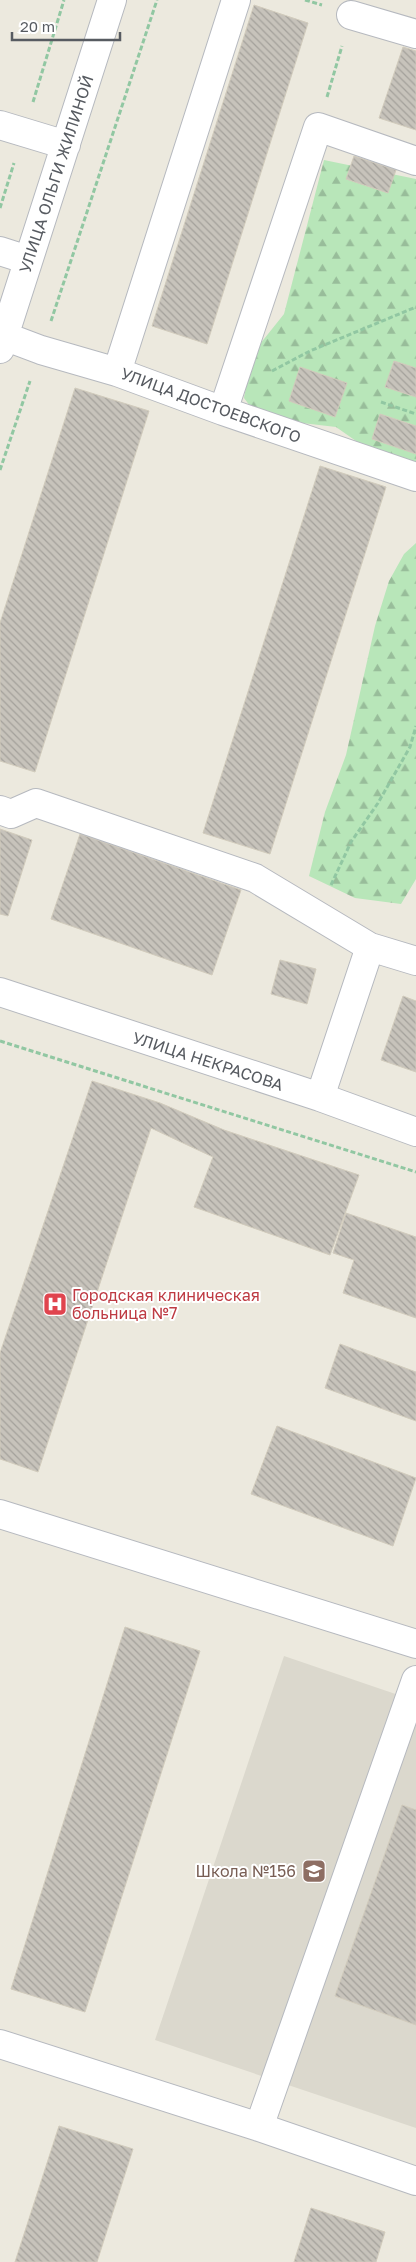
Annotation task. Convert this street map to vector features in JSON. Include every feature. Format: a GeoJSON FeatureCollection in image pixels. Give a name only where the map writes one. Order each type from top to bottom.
{"type":"FeatureCollection","features":[{"type":"Feature","properties":{"kind":"street","name":"УЛИЦА ОЛЬГИ ЖИЛИНОЙ"},"geometry":{"type":"LineString","coordinates":[[2,343],[112,0]]}},
{"type":"Feature","properties":{"kind":"street"},"geometry":{"type":"LineString","coordinates":[[117,372],[236,0]]}},
{"type":"Feature","properties":{"kind":"street"},"geometry":{"type":"LineString","coordinates":[[352,15],[416,34]]}},
{"type":"Feature","properties":{"kind":"street"},"geometry":{"type":"LineString","coordinates":[[0,125],[66,145]]}},
{"type":"Feature","properties":{"kind":"street"},"geometry":{"type":"LineString","coordinates":[[226,402],[318,127],[416,161]]}},
{"type":"Feature","properties":{"kind":"street"},"geometry":{"type":"LineString","coordinates":[[0,251],[28,260]]}},
{"type":"Feature","properties":{"kind":"street","name":"УЛИЦА ДОСТОЕВСКОГО"},"geometry":{"type":"LineString","coordinates":[[2,343],[41,350],[226,402],[416,477]]}},
{"type":"Feature","properties":{"kind":"street"},"geometry":{"type":"LineString","coordinates":[[0,810],[11,814],[36,803],[255,878],[370,947],[416,961]]}},
{"type":"Feature","properties":{"kind":"street"},"geometry":{"type":"LineString","coordinates":[[320,1097],[370,947]]}},
{"type":"Feature","properties":{"kind":"street","name":"УЛИЦА НЕКРАСОВА"},"geometry":{"type":"LineString","coordinates":[[0,992],[320,1097],[416,1132]]}},
{"type":"Feature","properties":{"kind":"street"},"geometry":{"type":"LineString","coordinates":[[0,1514],[416,1644]]}},
{"type":"Feature","properties":{"kind":"street"},"geometry":{"type":"LineString","coordinates":[[259,2127],[416,1680]]}},
{"type":"Feature","properties":{"kind":"street"},"geometry":{"type":"LineString","coordinates":[[0,2044],[259,2127],[416,2181]]}},
{"type":"Feature","properties":{"kind":"path"},"geometry":{"type":"LineString","coordinates":[[0,470],[157,0]]}},
{"type":"Feature","properties":{"kind":"path"},"geometry":{"type":"LineString","coordinates":[[305,0],[352,15],[318,127]]}},
{"type":"Feature","properties":{"kind":"path"},"geometry":{"type":"LineString","coordinates":[[226,402],[310,351],[416,307]]}},
{"type":"Feature","properties":{"kind":"path"},"geometry":{"type":"LineString","coordinates":[[381,402],[416,414]]}},
{"type":"Feature","properties":{"kind":"path"},"geometry":{"type":"LineString","coordinates":[[317,915],[351,842],[378,803],[410,747],[416,726]]}},
{"type":"Feature","properties":{"kind":"path"},"geometry":{"type":"LineString","coordinates":[[0,1040],[416,1172]]}},
{"type":"Feature","properties":{"kind":"shaded area","name":"Школа №156"},"geometry":{"type":"Polygon","coordinates":[[[284,1656],[416,1701],[416,2128],[155,2040],[284,1656]]]}},
{"type":"Feature","properties":{"kind":"green space"},"geometry":{"type":"Polygon","coordinates":[[[324,160],[416,179],[416,463],[366,448],[336,427],[302,423],[253,410],[244,398],[252,354],[284,314],[324,160]]]}},
{"type":"Feature","properties":{"kind":"green space"},"geometry":{"type":"Polygon","coordinates":[[[416,543],[416,879],[401,904],[355,898],[309,876],[325,812],[346,755],[375,626],[389,581],[404,554],[416,543]]]}},
{"type":"Feature","properties":{"kind":"building"},"geometry":{"type":"Polygon","coordinates":[[[254,5],[308,23],[207,344],[152,326],[254,5]]]}},
{"type":"Feature","properties":{"kind":"building"},"geometry":{"type":"Polygon","coordinates":[[[403,47],[416,51],[416,130],[379,118],[403,47]]]}},
{"type":"Feature","properties":{"kind":"building"},"geometry":{"type":"Polygon","coordinates":[[[354,156],[396,170],[388,193],[346,179],[354,156]]]}},
{"type":"Feature","properties":{"kind":"building"},"geometry":{"type":"Polygon","coordinates":[[[394,361],[416,368],[416,397],[385,387],[394,361]]]}},
{"type":"Feature","properties":{"kind":"building"},"geometry":{"type":"Polygon","coordinates":[[[300,367],[347,383],[335,417],[289,401],[300,367]]]}},
{"type":"Feature","properties":{"kind":"building"},"geometry":{"type":"Polygon","coordinates":[[[75,388],[149,411],[35,772],[0,761],[0,623],[75,388]]]}},
{"type":"Feature","properties":{"kind":"building"},"geometry":{"type":"Polygon","coordinates":[[[380,414],[416,426],[416,454],[372,439],[380,414]]]}},
{"type":"Feature","properties":{"kind":"building"},"geometry":{"type":"Polygon","coordinates":[[[320,466],[386,487],[270,854],[203,833],[320,466]]]}},
{"type":"Feature","properties":{"kind":"building"},"geometry":{"type":"Polygon","coordinates":[[[0,829],[32,840],[8,916],[0,914],[0,829]]]}},
{"type":"Feature","properties":{"kind":"building"},"geometry":{"type":"Polygon","coordinates":[[[80,834],[241,890],[212,975],[51,919],[80,834]]]}},
{"type":"Feature","properties":{"kind":"building"},"geometry":{"type":"Polygon","coordinates":[[[280,960],[316,969],[307,1004],[271,994],[280,960]]]}},
{"type":"Feature","properties":{"kind":"building"},"geometry":{"type":"Polygon","coordinates":[[[403,996],[416,1001],[416,1072],[381,1060],[403,996]]]}},
{"type":"Feature","properties":{"kind":"building","name":"Городская клиническая больница №7"},"geometry":{"type":"Polygon","coordinates":[[[92,1081],[160,1103],[224,1130],[359,1175],[330,1255],[194,1207],[213,1157],[151,1128],[38,1472],[0,1459],[0,1353],[92,1081]]]}},
{"type":"Feature","properties":{"kind":"building"},"geometry":{"type":"Polygon","coordinates":[[[346,1213],[416,1237],[416,1318],[343,1293],[354,1260],[333,1253],[346,1213]]]}},
{"type":"Feature","properties":{"kind":"building"},"geometry":{"type":"Polygon","coordinates":[[[340,1344],[416,1372],[416,1421],[325,1388],[340,1344]]]}},
{"type":"Feature","properties":{"kind":"building"},"geometry":{"type":"Polygon","coordinates":[[[277,1426],[416,1478],[393,1546],[251,1494],[277,1426]]]}},
{"type":"Feature","properties":{"kind":"building"},"geometry":{"type":"Polygon","coordinates":[[[125,1627],[200,1651],[85,2012],[11,1989],[125,1627]]]}},
{"type":"Feature","properties":{"kind":"building"},"geometry":{"type":"Polygon","coordinates":[[[402,1805],[416,1810],[416,2025],[335,1996],[402,1805]]]}},
{"type":"Feature","properties":{"kind":"building"},"geometry":{"type":"Polygon","coordinates":[[[59,2126],[133,2149],[97,2262],[15,2262],[59,2126]]]}},
{"type":"Feature","properties":{"kind":"building"},"geometry":{"type":"Polygon","coordinates":[[[311,2208],[385,2232],[376,2262],[294,2262],[311,2208]]]}},
{"type":"Feature","properties":{"kind":"place","name":"Городская клиническая больница №7"},"geometry":{"type":"Point","coordinates":[55,1304]}},
{"type":"Feature","properties":{"kind":"place","name":"Школа №156"},"geometry":{"type":"Point","coordinates":[314,1871]}}]}
